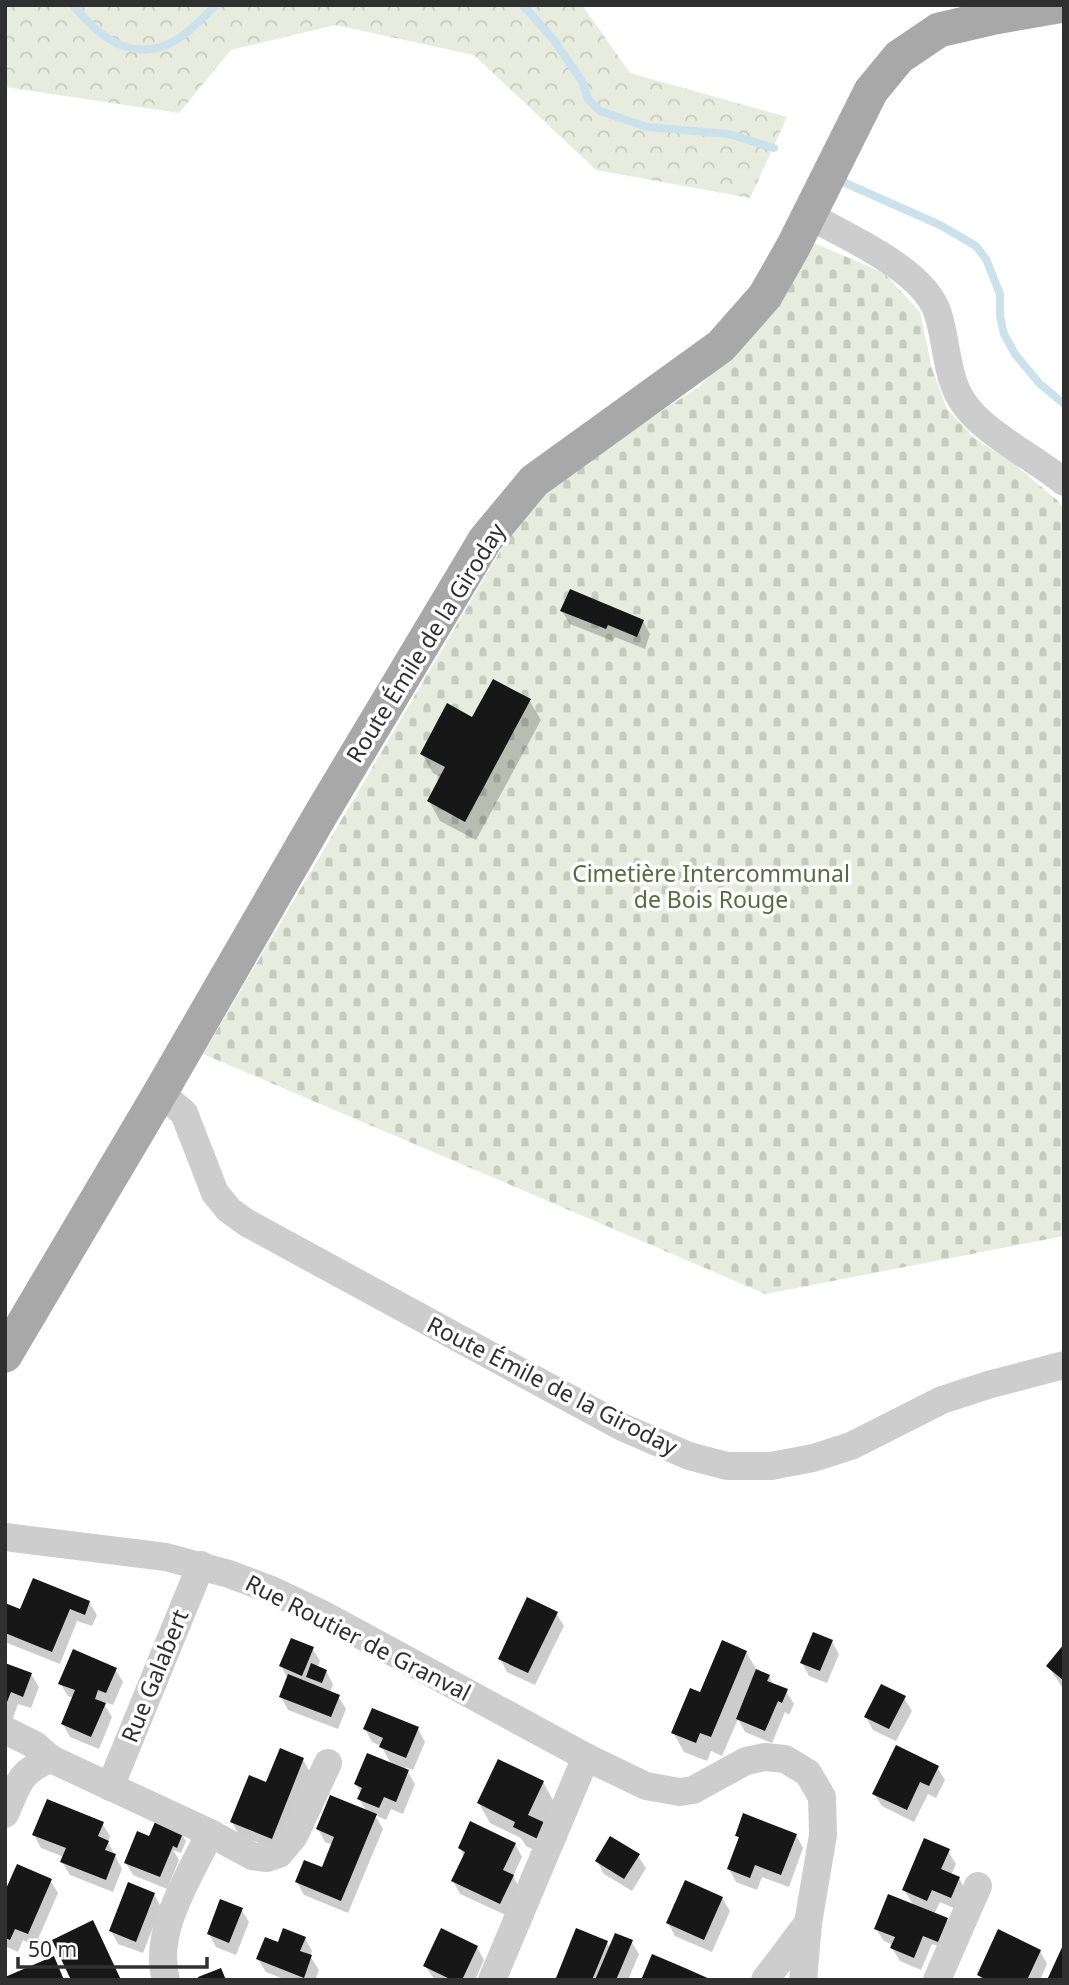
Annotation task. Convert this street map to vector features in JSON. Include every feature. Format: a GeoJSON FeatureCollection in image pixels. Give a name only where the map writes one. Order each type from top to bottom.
{"type":"FeatureCollection","features":[{"type":"Feature","properties":{"kind":"main road","name":"Route Émile de la Giroday"},"geometry":{"type":"LineString","coordinates":[[5,1355],[321,814],[485,540],[534,481],[721,346],[765,296],[871,91],[899,57],[939,30],[1064,5]]}},
{"type":"Feature","properties":{"kind":"street"},"geometry":{"type":"LineString","coordinates":[[808,215],[908,274],[928,292],[938,313],[952,373],[964,404],[988,427],[1064,482]]}},
{"type":"Feature","properties":{"kind":"street","name":"Route Émile de la Giroday"},"geometry":{"type":"LineString","coordinates":[[160,1093],[184,1113],[215,1193],[247,1223],[622,1427],[690,1456],[727,1466],[771,1466],[813,1458],[851,1446],[942,1400],[1064,1365]]}},
{"type":"Feature","properties":{"kind":"street","name":"Rue Routier de Granval"},"geometry":{"type":"LineString","coordinates":[[5,1518],[77,1545]]}},
{"type":"Feature","properties":{"kind":"street","name":"Rue Routier de Granval"},"geometry":{"type":"LineString","coordinates":[[5,1537],[166,1557],[201,1565],[269,1589],[324,1615],[586,1757],[646,1786],[680,1792],[693,1790],[746,1761],[765,1757],[785,1759],[808,1773],[822,1797],[823,1835],[808,1923],[803,1980]]}},
{"type":"Feature","properties":{"kind":"street","name":"Rue Galabert"},"geometry":{"type":"LineString","coordinates":[[110,1787],[201,1565]]}},
{"type":"Feature","properties":{"kind":"street"},"geometry":{"type":"LineString","coordinates":[[5,1730],[35,1745],[51,1759],[210,1833],[252,1856],[267,1857],[279,1854],[294,1836],[328,1763]]}},
{"type":"Feature","properties":{"kind":"street"},"geometry":{"type":"LineString","coordinates":[[492,1980],[586,1757]]}},
{"type":"Feature","properties":{"kind":"street"},"geometry":{"type":"LineString","coordinates":[[5,1814],[19,1781],[33,1765],[51,1759]]}},
{"type":"Feature","properties":{"kind":"street"},"geometry":{"type":"LineString","coordinates":[[166,1980],[162,1951],[168,1923],[210,1833]]}},
{"type":"Feature","properties":{"kind":"street"},"geometry":{"type":"LineString","coordinates":[[937,1980],[978,1886]]}},
{"type":"Feature","properties":{"kind":"street"},"geometry":{"type":"LineString","coordinates":[[765,1980],[808,1923]]}},
{"type":"Feature","properties":{"kind":"green space"},"geometry":{"type":"Polygon","coordinates":[[[5,5],[582,5],[630,73],[787,117],[750,198],[596,170],[474,55],[335,25],[231,50],[179,113],[5,87],[5,5]]]}},
{"type":"Feature","properties":{"kind":"green space","name":"Cimetière Intercommunal de Bois Rouge"},"geometry":{"type":"Polygon","coordinates":[[[814,243],[884,273],[920,312],[932,369],[947,409],[975,439],[1012,462],[1064,509],[1064,1236],[766,1294],[203,1054],[521,516],[550,486],[588,458],[699,387],[778,301],[814,243]]]}},
{"type":"Feature","properties":{"kind":"building"},"geometry":{"type":"Polygon","coordinates":[[[570,589],[644,620],[637,637],[608,625],[606,629],[560,611],[570,589]]]}},
{"type":"Feature","properties":{"kind":"building"},"geometry":{"type":"Polygon","coordinates":[[[493,679],[531,699],[465,822],[427,801],[445,767],[420,754],[447,703],[472,717],[493,679]]]}},
{"type":"Feature","properties":{"kind":"building"},"geometry":{"type":"Polygon","coordinates":[[[33,1578],[90,1601],[85,1615],[70,1609],[52,1652],[5,1633],[5,1603],[20,1609],[33,1578]]]}},
{"type":"Feature","properties":{"kind":"building"},"geometry":{"type":"Polygon","coordinates":[[[527,1597],[558,1612],[528,1673],[498,1659],[527,1597]]]}},
{"type":"Feature","properties":{"kind":"building"},"geometry":{"type":"Polygon","coordinates":[[[813,1632],[833,1640],[820,1671],[800,1663],[813,1632]]]}},
{"type":"Feature","properties":{"kind":"building"},"geometry":{"type":"Polygon","coordinates":[[[291,1638],[314,1647],[302,1676],[279,1666],[291,1638]]]}},
{"type":"Feature","properties":{"kind":"building"},"geometry":{"type":"Polygon","coordinates":[[[722,1640],[747,1651],[711,1737],[700,1733],[696,1743],[671,1733],[690,1688],[700,1692],[722,1640]]]}},
{"type":"Feature","properties":{"kind":"building"},"geometry":{"type":"Polygon","coordinates":[[[1064,1644],[1064,1681],[1046,1666],[1064,1644]]]}},
{"type":"Feature","properties":{"kind":"building"},"geometry":{"type":"Polygon","coordinates":[[[73,1649],[117,1668],[106,1693],[98,1690],[95,1699],[106,1703],[91,1737],[61,1724],[75,1690],[58,1684],[73,1649]]]}},
{"type":"Feature","properties":{"kind":"building"},"geometry":{"type":"Polygon","coordinates":[[[5,1663],[32,1673],[23,1697],[11,1692],[5,1707],[5,1663]]]}},
{"type":"Feature","properties":{"kind":"building"},"geometry":{"type":"Polygon","coordinates":[[[311,1663],[327,1670],[322,1683],[306,1677],[311,1663]]]}},
{"type":"Feature","properties":{"kind":"building"},"geometry":{"type":"Polygon","coordinates":[[[756,1669],[770,1675],[767,1681],[788,1689],[782,1703],[778,1701],[765,1731],[736,1719],[756,1669]]]}},
{"type":"Feature","properties":{"kind":"building"},"geometry":{"type":"Polygon","coordinates":[[[288,1674],[340,1695],[331,1717],[279,1697],[288,1674]]]}},
{"type":"Feature","properties":{"kind":"building"},"geometry":{"type":"Polygon","coordinates":[[[881,1684],[906,1696],[889,1729],[864,1717],[881,1684]]]}},
{"type":"Feature","properties":{"kind":"building"},"geometry":{"type":"Polygon","coordinates":[[[372,1708],[419,1727],[406,1758],[379,1747],[383,1738],[363,1729],[372,1708]]]}},
{"type":"Feature","properties":{"kind":"building"},"geometry":{"type":"Polygon","coordinates":[[[896,1745],[939,1766],[929,1786],[920,1782],[907,1810],[872,1794],[896,1745]]]}},
{"type":"Feature","properties":{"kind":"building"},"geometry":{"type":"Polygon","coordinates":[[[280,1748],[304,1758],[272,1839],[230,1822],[249,1775],[266,1782],[280,1748]]]}},
{"type":"Feature","properties":{"kind":"building"},"geometry":{"type":"Polygon","coordinates":[[[367,1753],[409,1770],[396,1802],[384,1797],[379,1808],[357,1799],[362,1788],[354,1784],[367,1753]]]}},
{"type":"Feature","properties":{"kind":"building"},"geometry":{"type":"Polygon","coordinates":[[[498,1759],[544,1781],[528,1815],[552,1826],[544,1842],[513,1827],[515,1822],[477,1803],[498,1759]]]}},
{"type":"Feature","properties":{"kind":"building"},"geometry":{"type":"Polygon","coordinates":[[[330,1795],[377,1814],[341,1901],[295,1882],[304,1860],[322,1867],[334,1837],[316,1829],[330,1795]]]}},
{"type":"Feature","properties":{"kind":"building"},"geometry":{"type":"Polygon","coordinates":[[[47,1799],[104,1822],[98,1836],[109,1841],[105,1850],[116,1854],[106,1880],[60,1862],[66,1848],[32,1835],[47,1799]]]}},
{"type":"Feature","properties":{"kind":"building"},"geometry":{"type":"Polygon","coordinates":[[[743,1813],[797,1834],[781,1875],[755,1865],[750,1878],[727,1869],[739,1837],[735,1836],[743,1813]]]}},
{"type":"Feature","properties":{"kind":"building"},"geometry":{"type":"Polygon","coordinates":[[[470,1821],[516,1843],[503,1870],[514,1875],[500,1904],[451,1881],[465,1852],[458,1848],[470,1821]]]}},
{"type":"Feature","properties":{"kind":"building"},"geometry":{"type":"Polygon","coordinates":[[[155,1822],[183,1833],[177,1848],[173,1846],[160,1877],[124,1863],[137,1831],[149,1836],[155,1822]]]}},
{"type":"Feature","properties":{"kind":"building"},"geometry":{"type":"Polygon","coordinates":[[[610,1836],[640,1854],[624,1879],[595,1861],[610,1836]]]}},
{"type":"Feature","properties":{"kind":"building"},"geometry":{"type":"Polygon","coordinates":[[[924,1838],[950,1849],[941,1869],[960,1877],[951,1898],[932,1890],[927,1901],[902,1890],[924,1838]]]}},
{"type":"Feature","properties":{"kind":"building"},"geometry":{"type":"Polygon","coordinates":[[[17,1864],[52,1879],[28,1934],[15,1929],[10,1940],[5,1938],[5,1891],[17,1864]]]}},
{"type":"Feature","properties":{"kind":"building"},"geometry":{"type":"Polygon","coordinates":[[[685,1880],[723,1897],[704,1940],[666,1923],[685,1880]]]}},
{"type":"Feature","properties":{"kind":"building"},"geometry":{"type":"Polygon","coordinates":[[[128,1882],[155,1893],[136,1942],[109,1931],[128,1882]]]}},
{"type":"Feature","properties":{"kind":"building"},"geometry":{"type":"Polygon","coordinates":[[[888,1894],[948,1918],[938,1942],[923,1936],[914,1958],[890,1948],[895,1937],[874,1929],[888,1894]]]}},
{"type":"Feature","properties":{"kind":"building"},"geometry":{"type":"Polygon","coordinates":[[[220,1899],[243,1908],[229,1943],[207,1934],[220,1899]]]}},
{"type":"Feature","properties":{"kind":"building"},"geometry":{"type":"Polygon","coordinates":[[[93,1920],[121,1980],[71,1980],[52,1940],[93,1920]]]}},
{"type":"Feature","properties":{"kind":"building"},"geometry":{"type":"Polygon","coordinates":[[[283,1928],[306,1937],[300,1951],[312,1955],[304,1978],[256,1959],[265,1937],[278,1942],[283,1928]]]}},
{"type":"Feature","properties":{"kind":"building"},"geometry":{"type":"Polygon","coordinates":[[[441,1928],[478,1946],[462,1980],[452,1980],[423,1966],[441,1928]]]}},
{"type":"Feature","properties":{"kind":"building"},"geometry":{"type":"Polygon","coordinates":[[[576,1928],[608,1941],[592,1980],[560,1980],[556,1978],[576,1928]]]}},
{"type":"Feature","properties":{"kind":"building"},"geometry":{"type":"Polygon","coordinates":[[[998,1929],[1041,1950],[1027,1980],[987,1980],[977,1975],[998,1929]]]}},
{"type":"Feature","properties":{"kind":"building"},"geometry":{"type":"Polygon","coordinates":[[[615,1933],[633,1940],[616,1980],[595,1980],[615,1933]]]}},
{"type":"Feature","properties":{"kind":"building"},"geometry":{"type":"Polygon","coordinates":[[[1064,1943],[1064,1980],[1047,1980],[1064,1943]]]}},
{"type":"Feature","properties":{"kind":"building"},"geometry":{"type":"Polygon","coordinates":[[[652,1954],[685,1968],[712,1980],[641,1980],[652,1954]]]}},
{"type":"Feature","properties":{"kind":"building"},"geometry":{"type":"Polygon","coordinates":[[[54,1956],[64,1980],[5,1980],[5,1977],[54,1956]]]}},
{"type":"Feature","properties":{"kind":"building"},"geometry":{"type":"Polygon","coordinates":[[[221,1968],[226,1980],[199,1980],[198,1977],[221,1968]]]}},
{"type":"Feature","properties":{"kind":"waterway"},"geometry":{"type":"LineString","coordinates":[[73,5],[109,39],[137,49],[152,49],[168,44],[184,35],[216,5]]}},
{"type":"Feature","properties":{"kind":"waterway"},"geometry":{"type":"LineString","coordinates":[[523,5],[553,39],[583,83],[588,99],[600,111],[647,127],[729,134],[774,148]]}},
{"type":"Feature","properties":{"kind":"waterway"},"geometry":{"type":"LineString","coordinates":[[843,182],[940,225],[976,246],[986,259],[1000,294],[1000,316],[1004,334],[1015,354],[1039,383],[1064,404]]}}]}
